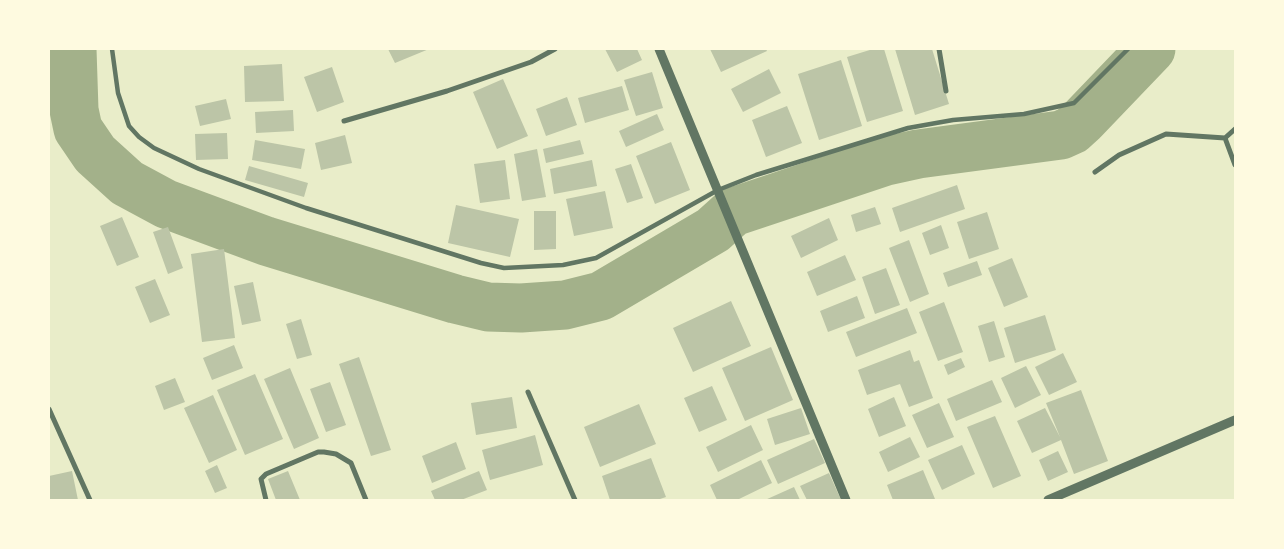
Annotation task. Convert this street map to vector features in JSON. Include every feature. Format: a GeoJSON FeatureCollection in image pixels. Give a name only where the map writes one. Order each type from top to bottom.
{"type":"FeatureCollection","features":[{"type":"Feature","properties":{"kind":"street"},"geometry":{"type":"LineString","coordinates":[[112,49],[118,93],[129,126],[139,137],[154,148],[199,169],[306,208],[481,263],[514,268],[563,265],[596,258],[718,190],[756,175],[908,128],[953,120],[1024,114],[1074,103],[1128,49]]}},
{"type":"Feature","properties":{"kind":"street"},"geometry":{"type":"LineString","coordinates":[[344,121],[409,103],[522,66],[555,49]]}},
{"type":"Feature","properties":{"kind":"street"},"geometry":{"type":"LineString","coordinates":[[660,49],[846,500]]}},
{"type":"Feature","properties":{"kind":"street"},"geometry":{"type":"LineString","coordinates":[[939,49],[946,91]]}},
{"type":"Feature","properties":{"kind":"street"},"geometry":{"type":"LineString","coordinates":[[1095,172],[1119,155],[1166,134],[1225,138],[1235,129]]}},
{"type":"Feature","properties":{"kind":"street"},"geometry":{"type":"LineString","coordinates":[[1225,138],[1235,165]]}},
{"type":"Feature","properties":{"kind":"street"},"geometry":{"type":"LineString","coordinates":[[528,392],[575,500]]}},
{"type":"Feature","properties":{"kind":"street"},"geometry":{"type":"LineString","coordinates":[[49,408],[90,500]]}},
{"type":"Feature","properties":{"kind":"street"},"geometry":{"type":"LineString","coordinates":[[1048,500],[1235,420]]}},
{"type":"Feature","properties":{"kind":"street"},"geometry":{"type":"LineString","coordinates":[[266,500],[260,479],[266,474],[318,452],[336,454],[351,463],[366,500]]}},
{"type":"Feature","properties":{"kind":"building"},"geometry":{"type":"Polygon","coordinates":[[[388,49],[429,49],[395,63],[388,49]]]}},
{"type":"Feature","properties":{"kind":"building"},"geometry":{"type":"Polygon","coordinates":[[[605,49],[637,49],[642,60],[617,72],[605,49]]]}},
{"type":"Feature","properties":{"kind":"building"},"geometry":{"type":"Polygon","coordinates":[[[710,49],[766,49],[767,51],[721,72],[710,49]]]}},
{"type":"Feature","properties":{"kind":"building"},"geometry":{"type":"Polygon","coordinates":[[[873,49],[884,49],[903,111],[867,122],[847,57],[873,49]]]}},
{"type":"Feature","properties":{"kind":"building"},"geometry":{"type":"Polygon","coordinates":[[[895,49],[932,49],[949,104],[915,115],[895,49]]]}},
{"type":"Feature","properties":{"kind":"building"},"geometry":{"type":"Polygon","coordinates":[[[841,60],[862,126],[819,140],[798,74],[841,60]]]}},
{"type":"Feature","properties":{"kind":"building"},"geometry":{"type":"Polygon","coordinates":[[[282,64],[284,101],[245,102],[244,66],[282,64]]]}},
{"type":"Feature","properties":{"kind":"building"},"geometry":{"type":"Polygon","coordinates":[[[332,67],[344,102],[317,112],[304,77],[332,67]]]}},
{"type":"Feature","properties":{"kind":"building"},"geometry":{"type":"Polygon","coordinates":[[[769,69],[781,93],[743,112],[731,89],[769,69]]]}},
{"type":"Feature","properties":{"kind":"building"},"geometry":{"type":"Polygon","coordinates":[[[652,72],[663,108],[636,116],[624,80],[652,72]]]}},
{"type":"Feature","properties":{"kind":"building"},"geometry":{"type":"Polygon","coordinates":[[[503,79],[528,136],[497,149],[473,92],[503,79]]]}},
{"type":"Feature","properties":{"kind":"building"},"geometry":{"type":"Polygon","coordinates":[[[622,86],[629,110],[585,123],[578,98],[622,86]]]}},
{"type":"Feature","properties":{"kind":"building"},"geometry":{"type":"Polygon","coordinates":[[[567,97],[577,125],[546,136],[536,109],[567,97]]]}},
{"type":"Feature","properties":{"kind":"building"},"geometry":{"type":"Polygon","coordinates":[[[226,99],[231,119],[200,126],[195,106],[226,99]]]}},
{"type":"Feature","properties":{"kind":"building"},"geometry":{"type":"Polygon","coordinates":[[[787,106],[802,143],[766,157],[752,120],[787,106]]]}},
{"type":"Feature","properties":{"kind":"building"},"geometry":{"type":"Polygon","coordinates":[[[293,110],[294,131],[256,133],[255,112],[293,110]]]}},
{"type":"Feature","properties":{"kind":"building"},"geometry":{"type":"Polygon","coordinates":[[[657,114],[664,130],[626,147],[619,131],[657,114]]]}},
{"type":"Feature","properties":{"kind":"building"},"geometry":{"type":"Polygon","coordinates":[[[227,133],[228,159],[196,160],[195,134],[227,133]]]}},
{"type":"Feature","properties":{"kind":"building"},"geometry":{"type":"Polygon","coordinates":[[[345,135],[352,163],[321,170],[315,143],[345,135]]]}},
{"type":"Feature","properties":{"kind":"building"},"geometry":{"type":"Polygon","coordinates":[[[255,140],[305,149],[301,169],[252,160],[255,140]]]}},
{"type":"Feature","properties":{"kind":"building"},"geometry":{"type":"Polygon","coordinates":[[[580,140],[584,154],[546,163],[543,149],[580,140]]]}},
{"type":"Feature","properties":{"kind":"building"},"geometry":{"type":"Polygon","coordinates":[[[671,142],[690,190],[655,204],[636,156],[671,142]]]}},
{"type":"Feature","properties":{"kind":"building"},"geometry":{"type":"Polygon","coordinates":[[[537,149],[546,197],[522,201],[514,154],[537,149]]]}},
{"type":"Feature","properties":{"kind":"building"},"geometry":{"type":"Polygon","coordinates":[[[505,160],[510,199],[480,203],[474,164],[505,160]]]}},
{"type":"Feature","properties":{"kind":"building"},"geometry":{"type":"Polygon","coordinates":[[[592,160],[597,186],[554,194],[550,169],[592,160]]]}},
{"type":"Feature","properties":{"kind":"building"},"geometry":{"type":"Polygon","coordinates":[[[631,164],[643,198],[627,203],[615,169],[631,164]]]}},
{"type":"Feature","properties":{"kind":"building"},"geometry":{"type":"Polygon","coordinates":[[[249,166],[308,183],[304,197],[245,180],[249,166]]]}},
{"type":"Feature","properties":{"kind":"building"},"geometry":{"type":"Polygon","coordinates":[[[957,185],[965,209],[900,232],[892,208],[957,185]]]}},
{"type":"Feature","properties":{"kind":"building"},"geometry":{"type":"Polygon","coordinates":[[[605,191],[613,228],[574,236],[566,199],[605,191]]]}},
{"type":"Feature","properties":{"kind":"building"},"geometry":{"type":"Polygon","coordinates":[[[456,205],[519,219],[510,257],[448,243],[456,205]]]}},
{"type":"Feature","properties":{"kind":"building"},"geometry":{"type":"Polygon","coordinates":[[[875,207],[881,224],[856,232],[851,215],[875,207]]]}},
{"type":"Feature","properties":{"kind":"building"},"geometry":{"type":"Polygon","coordinates":[[[534,211],[556,211],[556,249],[534,250],[534,211]]]}},
{"type":"Feature","properties":{"kind":"building"},"geometry":{"type":"Polygon","coordinates":[[[987,212],[999,249],[969,259],[957,222],[987,212]]]}},
{"type":"Feature","properties":{"kind":"building"},"geometry":{"type":"Polygon","coordinates":[[[122,217],[139,257],[117,266],[100,226],[122,217]]]}},
{"type":"Feature","properties":{"kind":"building"},"geometry":{"type":"Polygon","coordinates":[[[829,218],[838,240],[801,258],[791,236],[829,218]]]}},
{"type":"Feature","properties":{"kind":"building"},"geometry":{"type":"Polygon","coordinates":[[[941,225],[949,248],[930,255],[922,233],[941,225]]]}},
{"type":"Feature","properties":{"kind":"building"},"geometry":{"type":"Polygon","coordinates":[[[168,227],[183,268],[168,274],[153,232],[168,227]]]}},
{"type":"Feature","properties":{"kind":"building"},"geometry":{"type":"Polygon","coordinates":[[[909,240],[929,294],[910,302],[889,248],[909,240]]]}},
{"type":"Feature","properties":{"kind":"building"},"geometry":{"type":"Polygon","coordinates":[[[224,249],[235,338],[202,342],[191,254],[224,249]]]}},
{"type":"Feature","properties":{"kind":"building"},"geometry":{"type":"Polygon","coordinates":[[[845,255],[856,280],[817,296],[807,272],[845,255]]]}},
{"type":"Feature","properties":{"kind":"building"},"geometry":{"type":"Polygon","coordinates":[[[1012,258],[1028,297],[1004,307],[988,268],[1012,258]]]}},
{"type":"Feature","properties":{"kind":"building"},"geometry":{"type":"Polygon","coordinates":[[[977,261],[982,275],[948,287],[943,273],[977,261]]]}},
{"type":"Feature","properties":{"kind":"building"},"geometry":{"type":"Polygon","coordinates":[[[886,268],[900,305],[875,314],[862,277],[886,268]]]}},
{"type":"Feature","properties":{"kind":"building"},"geometry":{"type":"Polygon","coordinates":[[[155,279],[170,315],[150,323],[135,287],[155,279]]]}},
{"type":"Feature","properties":{"kind":"building"},"geometry":{"type":"Polygon","coordinates":[[[253,282],[261,321],[242,325],[234,286],[253,282]]]}},
{"type":"Feature","properties":{"kind":"building"},"geometry":{"type":"Polygon","coordinates":[[[857,296],[865,318],[828,332],[820,311],[857,296]]]}},
{"type":"Feature","properties":{"kind":"building"},"geometry":{"type":"Polygon","coordinates":[[[731,301],[751,346],[693,372],[673,328],[731,301]]]}},
{"type":"Feature","properties":{"kind":"building"},"geometry":{"type":"Polygon","coordinates":[[[944,302],[963,352],[938,361],[919,312],[944,302]]]}},
{"type":"Feature","properties":{"kind":"building"},"geometry":{"type":"Polygon","coordinates":[[[907,308],[917,333],[856,357],[846,332],[907,308]]]}},
{"type":"Feature","properties":{"kind":"building"},"geometry":{"type":"Polygon","coordinates":[[[1045,315],[1056,350],[1015,363],[1004,328],[1045,315]]]}},
{"type":"Feature","properties":{"kind":"building"},"geometry":{"type":"Polygon","coordinates":[[[301,319],[312,355],[297,359],[286,324],[301,319]]]}},
{"type":"Feature","properties":{"kind":"building"},"geometry":{"type":"Polygon","coordinates":[[[994,321],[1005,357],[989,362],[978,326],[994,321]]]}},
{"type":"Feature","properties":{"kind":"building"},"geometry":{"type":"Polygon","coordinates":[[[234,345],[243,368],[212,380],[203,358],[234,345]]]}},
{"type":"Feature","properties":{"kind":"building"},"geometry":{"type":"Polygon","coordinates":[[[771,347],[793,400],[745,421],[722,368],[771,347]]]}},
{"type":"Feature","properties":{"kind":"building"},"geometry":{"type":"Polygon","coordinates":[[[910,350],[914,362],[919,360],[933,398],[909,407],[900,384],[867,395],[858,370],[910,350]]]}},
{"type":"Feature","properties":{"kind":"building"},"geometry":{"type":"Polygon","coordinates":[[[1063,353],[1077,382],[1049,395],[1035,367],[1063,353]]]}},
{"type":"Feature","properties":{"kind":"building"},"geometry":{"type":"Polygon","coordinates":[[[359,357],[391,450],[371,456],[339,364],[359,357]]]}},
{"type":"Feature","properties":{"kind":"building"},"geometry":{"type":"Polygon","coordinates":[[[961,358],[965,367],[948,375],[944,365],[961,358]]]}},
{"type":"Feature","properties":{"kind":"building"},"geometry":{"type":"Polygon","coordinates":[[[1026,366],[1041,395],[1015,408],[1001,378],[1026,366]]]}},
{"type":"Feature","properties":{"kind":"building"},"geometry":{"type":"Polygon","coordinates":[[[290,368],[319,438],[294,449],[264,379],[290,368]]]}},
{"type":"Feature","properties":{"kind":"building"},"geometry":{"type":"Polygon","coordinates":[[[255,374],[283,439],[245,455],[217,390],[255,374]]]}},
{"type":"Feature","properties":{"kind":"building"},"geometry":{"type":"Polygon","coordinates":[[[175,378],[185,402],[164,410],[155,386],[175,378]]]}},
{"type":"Feature","properties":{"kind":"building"},"geometry":{"type":"Polygon","coordinates":[[[992,380],[1002,402],[956,421],[947,399],[992,380]]]}},
{"type":"Feature","properties":{"kind":"building"},"geometry":{"type":"Polygon","coordinates":[[[330,382],[346,425],[326,432],[310,389],[330,382]]]}},
{"type":"Feature","properties":{"kind":"building"},"geometry":{"type":"Polygon","coordinates":[[[712,386],[727,420],[699,432],[684,398],[712,386]]]}},
{"type":"Feature","properties":{"kind":"building"},"geometry":{"type":"Polygon","coordinates":[[[1081,390],[1108,461],[1074,474],[1061,440],[1032,453],[1017,421],[1045,408],[1060,437],[1046,403],[1081,390]]]}},
{"type":"Feature","properties":{"kind":"building"},"geometry":{"type":"Polygon","coordinates":[[[213,395],[237,450],[209,463],[184,408],[213,395]]]}},
{"type":"Feature","properties":{"kind":"building"},"geometry":{"type":"Polygon","coordinates":[[[512,397],[517,428],[476,435],[471,403],[512,397]]]}},
{"type":"Feature","properties":{"kind":"building"},"geometry":{"type":"Polygon","coordinates":[[[894,397],[906,426],[879,437],[868,409],[894,397]]]}},
{"type":"Feature","properties":{"kind":"building"},"geometry":{"type":"Polygon","coordinates":[[[939,403],[954,437],[927,448],[912,415],[939,403]]]}},
{"type":"Feature","properties":{"kind":"building"},"geometry":{"type":"Polygon","coordinates":[[[639,404],[656,444],[600,467],[584,427],[639,404]]]}},
{"type":"Feature","properties":{"kind":"building"},"geometry":{"type":"Polygon","coordinates":[[[801,408],[810,434],[775,445],[767,419],[801,408]]]}},
{"type":"Feature","properties":{"kind":"building"},"geometry":{"type":"Polygon","coordinates":[[[995,416],[1021,476],[993,488],[967,427],[995,416]]]}},
{"type":"Feature","properties":{"kind":"building"},"geometry":{"type":"Polygon","coordinates":[[[751,425],[763,450],[718,472],[706,447],[751,425]]]}},
{"type":"Feature","properties":{"kind":"building"},"geometry":{"type":"Polygon","coordinates":[[[535,435],[543,465],[490,480],[482,450],[535,435]]]}},
{"type":"Feature","properties":{"kind":"building"},"geometry":{"type":"Polygon","coordinates":[[[910,437],[920,457],[888,472],[879,452],[910,437]]]}},
{"type":"Feature","properties":{"kind":"building"},"geometry":{"type":"Polygon","coordinates":[[[814,439],[825,463],[778,484],[767,460],[814,439]]]}},
{"type":"Feature","properties":{"kind":"building"},"geometry":{"type":"Polygon","coordinates":[[[456,442],[466,469],[432,483],[422,456],[456,442]]]}},
{"type":"Feature","properties":{"kind":"building"},"geometry":{"type":"Polygon","coordinates":[[[962,445],[975,474],[942,490],[928,460],[962,445]]]}},
{"type":"Feature","properties":{"kind":"building"},"geometry":{"type":"Polygon","coordinates":[[[1058,451],[1068,472],[1048,481],[1039,460],[1058,451]]]}},
{"type":"Feature","properties":{"kind":"building"},"geometry":{"type":"Polygon","coordinates":[[[651,458],[666,497],[657,500],[610,500],[602,476],[651,458]]]}},
{"type":"Feature","properties":{"kind":"building"},"geometry":{"type":"Polygon","coordinates":[[[761,460],[772,483],[737,500],[717,500],[710,485],[761,460]]]}},
{"type":"Feature","properties":{"kind":"building"},"geometry":{"type":"Polygon","coordinates":[[[217,465],[227,488],[215,493],[205,471],[217,465]]]}},
{"type":"Feature","properties":{"kind":"building"},"geometry":{"type":"Polygon","coordinates":[[[923,470],[935,499],[893,500],[887,485],[923,470]]]}},
{"type":"Feature","properties":{"kind":"building"},"geometry":{"type":"Polygon","coordinates":[[[72,471],[78,500],[49,500],[49,476],[72,471]]]}},
{"type":"Feature","properties":{"kind":"building"},"geometry":{"type":"Polygon","coordinates":[[[288,471],[300,500],[276,500],[268,479],[288,471]]]}},
{"type":"Feature","properties":{"kind":"building"},"geometry":{"type":"Polygon","coordinates":[[[479,471],[487,490],[461,500],[435,500],[431,491],[479,471]]]}},
{"type":"Feature","properties":{"kind":"building"},"geometry":{"type":"Polygon","coordinates":[[[829,473],[841,500],[807,500],[800,486],[829,473]]]}},
{"type":"Feature","properties":{"kind":"building"},"geometry":{"type":"Polygon","coordinates":[[[794,487],[800,500],[765,500],[794,487]]]}},
{"type":"Feature","properties":{"kind":"waterway"},"geometry":{"type":"LineString","coordinates":[[72,49],[74,110],[78,129],[95,154],[127,183],[166,204],[266,241],[455,299],[488,307],[521,308],[565,305],[601,296],[713,230],[733,212],[886,161],[918,154],[1061,135],[1072,130],[1083,120],[1151,49]]}}]}
